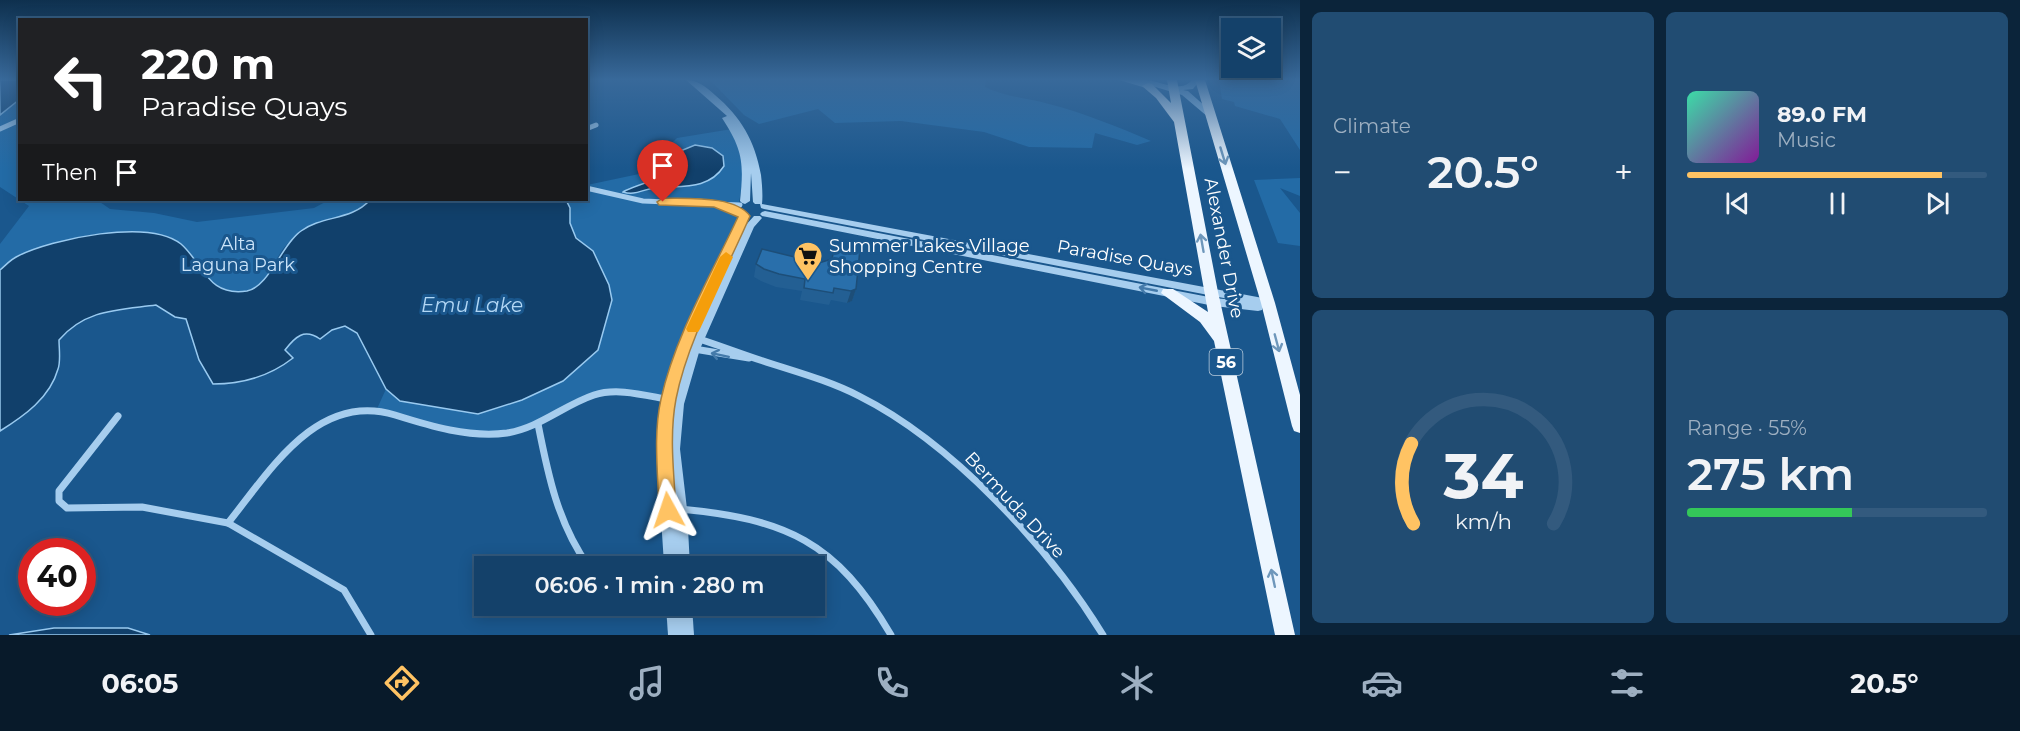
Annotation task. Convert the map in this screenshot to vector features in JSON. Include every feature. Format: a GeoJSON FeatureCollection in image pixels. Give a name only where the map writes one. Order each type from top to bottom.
{"type":"FeatureCollection","features":[{"type":"Feature","properties":{"kind":"main road"},"geometry":{"type":"LineString","coordinates":[[1172,110],[1181,127]]}},
{"type":"Feature","properties":{"kind":"main road","name":"Alexander Drive"},"geometry":{"type":"LineString","coordinates":[[1178,110],[1212,296],[1285,635]]}},
{"type":"Feature","properties":{"kind":"main road","name":"Alexander Drive"},"geometry":{"type":"LineString","coordinates":[[1209,110],[1268,305],[1300,426]]}},
{"type":"Feature","properties":{"kind":"main road"},"geometry":{"type":"LineString","coordinates":[[1168,293],[1205,318],[1222,342]]}},
{"type":"Feature","properties":{"kind":"street"},"geometry":{"type":"LineString","coordinates":[[718,110],[742,143],[749,167],[734,249]]}},
{"type":"Feature","properties":{"kind":"street"},"geometry":{"type":"LineString","coordinates":[[670,556],[664,446],[674,400],[692,343],[734,249],[761,210],[753,149],[745,133],[726,110]]}},
{"type":"Feature","properties":{"kind":"street"},"geometry":{"type":"LineString","coordinates":[[1205,110],[1211,115]]}},
{"type":"Feature","properties":{"kind":"street"},"geometry":{"type":"LineString","coordinates":[[0,129],[18,121]]}},
{"type":"Feature","properties":{"kind":"street"},"geometry":{"type":"LineString","coordinates":[[588,128],[596,125]]}},
{"type":"Feature","properties":{"kind":"street"},"geometry":{"type":"LineString","coordinates":[[588,189],[609,197],[643,202],[714,203],[761,210]]}},
{"type":"Feature","properties":{"kind":"street"},"geometry":{"type":"LineString","coordinates":[[742,208],[761,210]]}},
{"type":"Feature","properties":{"kind":"street","name":"Paradise Quays"},"geometry":{"type":"LineString","coordinates":[[761,210],[1268,305]]}},
{"type":"Feature","properties":{"kind":"street","name":"Paradise Quays"},"geometry":{"type":"LineString","coordinates":[[863,230],[1168,293],[1212,296]]}},
{"type":"Feature","properties":{"kind":"street","name":"Bermuda Drive"},"geometry":{"type":"LineString","coordinates":[[692,343],[730,357],[756,359]]}},
{"type":"Feature","properties":{"kind":"street","name":"Bermuda Drive"},"geometry":{"type":"LineString","coordinates":[[692,343],[800,371],[870,401],[915,430],[955,460],[990,495],[1038,548],[1092,616],[1103,635]]}},
{"type":"Feature","properties":{"kind":"street"},"geometry":{"type":"LineString","coordinates":[[228,523],[306,431],[334,414],[363,408],[453,432],[482,436],[510,432],[538,424],[595,394],[612,393],[674,400]]}},
{"type":"Feature","properties":{"kind":"street"},"geometry":{"type":"LineString","coordinates":[[674,400],[674,449],[681,509],[683,556]]}},
{"type":"Feature","properties":{"kind":"street"},"geometry":{"type":"LineString","coordinates":[[118,416],[59,491],[58,501],[67,508],[142,507],[228,523],[344,590],[371,635]]}},
{"type":"Feature","properties":{"kind":"street"},"geometry":{"type":"LineString","coordinates":[[538,424],[552,498],[580,556]]}},
{"type":"Feature","properties":{"kind":"street"},"geometry":{"type":"LineString","coordinates":[[668,510],[681,509],[747,515],[792,531],[819,547],[847,572],[878,610],[891,635]]}},
{"type":"Feature","properties":{"kind":"street"},"geometry":{"type":"LineString","coordinates":[[674,616],[675,635]]}},
{"type":"Feature","properties":{"kind":"street"},"geometry":{"type":"LineString","coordinates":[[686,616],[687,635]]}},
{"type":"Feature","properties":{"kind":"green space","name":"Alta Laguna Park"},"geometry":{"type":"Polygon","coordinates":[[[6,110],[18,110],[18,199],[0,187],[0,115],[6,110]]]}},
{"type":"Feature","properties":{"kind":"green space"},"geometry":{"type":"Polygon","coordinates":[[[739,110],[816,110],[759,124],[739,110]]]}},
{"type":"Feature","properties":{"kind":"green space"},"geometry":{"type":"Polygon","coordinates":[[[819,110],[1067,110],[1151,141],[1137,145],[1095,133],[1092,148],[1029,147],[984,132],[901,121],[835,123],[819,110]]]}},
{"type":"Feature","properties":{"kind":"green space"},"geometry":{"type":"Polygon","coordinates":[[[1248,110],[1300,110],[1300,150],[1280,119],[1248,110]]]}},
{"type":"Feature","properties":{"kind":"green space"},"geometry":{"type":"Polygon","coordinates":[[[732,129],[742,159],[743,177],[738,208],[744,216],[690,336],[669,399],[612,393],[595,394],[538,424],[482,436],[376,411],[386,389],[400,401],[522,400],[563,381],[598,350],[593,251],[573,233],[566,201],[588,201],[588,185],[639,174],[677,138],[732,129]]]}},
{"type":"Feature","properties":{"kind":"green space"},"geometry":{"type":"Polygon","coordinates":[[[1300,178],[1300,196],[1280,188],[1300,213],[1300,246],[1278,243],[1254,180],[1300,178]]]}},
{"type":"Feature","properties":{"kind":"green space","name":"Alta Laguna Park"},"geometry":{"type":"Polygon","coordinates":[[[21,201],[98,201],[110,209],[154,213],[197,222],[314,208],[327,201],[369,201],[352,212],[297,236],[283,249],[263,281],[251,290],[241,292],[211,283],[15,257],[0,270],[0,244],[29,206],[21,201]]]}},
{"type":"Feature","properties":{"kind":"water"},"geometry":{"type":"Polygon","coordinates":[[[695,145],[712,148],[723,156],[724,166],[710,180],[693,185],[655,188],[632,193],[623,192],[679,171],[681,163],[678,152],[695,145]]]}},
{"type":"Feature","properties":{"kind":"water","name":"Emu Lake"},"geometry":{"type":"Polygon","coordinates":[[[369,201],[566,201],[570,208],[570,223],[576,238],[593,251],[609,285],[612,300],[598,350],[563,381],[522,400],[478,414],[400,401],[386,389],[357,333],[345,326],[332,330],[320,339],[309,334],[296,338],[285,350],[293,358],[275,370],[245,381],[213,384],[199,360],[186,319],[175,317],[156,305],[129,308],[91,317],[69,330],[59,340],[59,366],[49,389],[27,412],[0,431],[0,270],[15,257],[53,243],[76,238],[124,232],[147,233],[166,236],[181,244],[208,277],[223,289],[234,292],[247,291],[262,282],[294,237],[301,231],[318,222],[346,215],[369,201]]]}},
{"type":"Feature","properties":{"kind":"water"},"geometry":{"type":"Polygon","coordinates":[[[54,628],[128,628],[150,635],[9,635],[54,628]]]}},
{"type":"Feature","properties":{"kind":"building"},"geometry":{"type":"Polygon","coordinates":[[[835,244],[860,249],[856,289],[851,291],[834,288],[833,293],[804,288],[805,279],[779,274],[756,264],[762,249],[819,263],[832,259],[835,244]]]}},
{"type":"Feature","properties":{"kind":"slow traffic"},"geometry":{"type":"LineString","coordinates":[[693,329],[726,257]]}},
{"type":"Feature","properties":{"kind":"place","name":"Summer Lakes Village Shopping Centre"},"geometry":{"type":"Point","coordinates":[808,282]}},
{"type":"Feature","properties":{"kind":"route"},"geometry":{"type":"LineString","coordinates":[[663,202],[714,203],[740,211],[744,216],[685,347],[669,399],[664,446],[668,510]]}}]}
